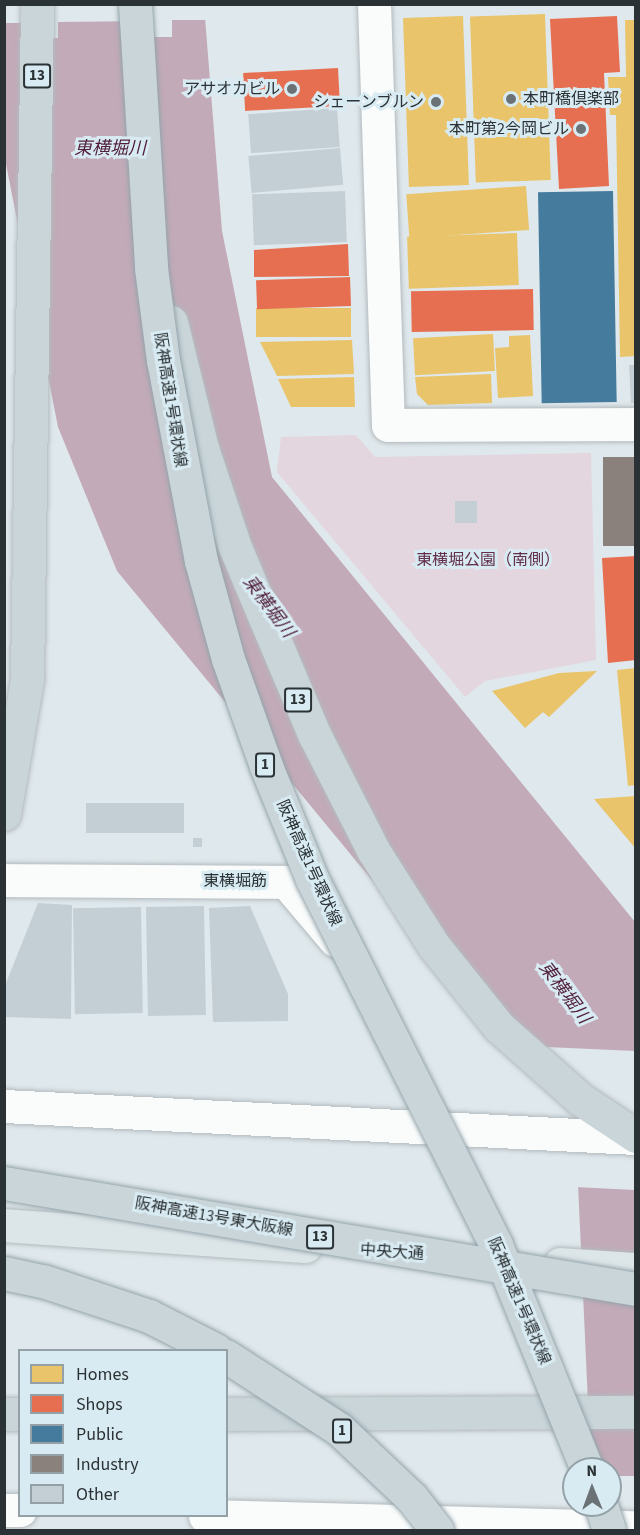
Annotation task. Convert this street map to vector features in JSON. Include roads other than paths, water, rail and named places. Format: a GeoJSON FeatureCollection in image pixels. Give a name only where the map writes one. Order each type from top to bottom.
{"type":"FeatureCollection","features":[{"type":"Feature","properties":{"kind":"highway","name":"13"},"geometry":{"type":"LineString","coordinates":[[4,814],[27,679],[37,4]]}},
{"type":"Feature","properties":{"kind":"highway","name":"阪神高速1号環状線"},"geometry":{"type":"LineString","coordinates":[[135,4],[151,268],[176,438],[201,561],[228,660],[266,766],[312,879],[496,1245],[582,1457]]}},
{"type":"Feature","properties":{"kind":"highway","name":"13"},"geometry":{"type":"LineString","coordinates":[[143,164],[157,258],[202,448],[273,644],[315,736],[373,850],[435,946],[499,1027],[580,1100],[636,1137]]}},
{"type":"Feature","properties":{"kind":"highway","name":"阪神高速13号東大阪線"},"geometry":{"type":"LineString","coordinates":[[4,1183],[636,1289]]}},
{"type":"Feature","properties":{"kind":"highway"},"geometry":{"type":"LineString","coordinates":[[4,1274],[43,1281],[148,1316],[214,1349]]}},
{"type":"Feature","properties":{"kind":"highway","name":"1"},"geometry":{"type":"LineString","coordinates":[[228,1357],[339,1429],[412,1498],[431,1528]]}},
{"type":"Feature","properties":{"kind":"highway"},"geometry":{"type":"LineString","coordinates":[[228,1414],[636,1410]]}},
{"type":"Feature","properties":{"kind":"main road","name":"中央大通"},"geometry":{"type":"LineString","coordinates":[[4,1225],[636,1269]]}},
{"type":"Feature","properties":{"kind":"main road"},"geometry":{"type":"LineString","coordinates":[[228,1409],[636,1410]]}},
{"type":"Feature","properties":{"kind":"street"},"geometry":{"type":"LineString","coordinates":[[374,4],[388,425],[636,424]]}},
{"type":"Feature","properties":{"kind":"street","name":"東横堀筋"},"geometry":{"type":"LineString","coordinates":[[4,880],[286,882],[398,1016],[410,1050],[412,1126]]}},
{"type":"Feature","properties":{"kind":"street"},"geometry":{"type":"LineString","coordinates":[[4,1106],[636,1137]]}},
{"type":"Feature","properties":{"kind":"street"},"geometry":{"type":"LineString","coordinates":[[228,1516],[431,1528],[600,1520],[636,1527]]}},
{"type":"Feature","properties":{"kind":"water","name":"東横堀川"},"geometry":{"type":"Polygon","coordinates":[[[4,5],[204,5],[222,231],[272,477],[635,922],[635,1530],[622,1517],[622,1457],[590,1457],[578,1184],[521,1061],[117,571],[58,427],[5,159],[4,5]]]}},
{"type":"Feature","properties":{"kind":"place","name":"アサオカビル"},"geometry":{"type":"Point","coordinates":[292,89]}},
{"type":"Feature","properties":{"kind":"place","name":"本町橋倶楽部"},"geometry":{"type":"Point","coordinates":[511,99]}},
{"type":"Feature","properties":{"kind":"place","name":"シェーンブルン"},"geometry":{"type":"Point","coordinates":[436,102]}},
{"type":"Feature","properties":{"kind":"place","name":"本町第2今岡ビル"},"geometry":{"type":"Point","coordinates":[581,129]}},
{"type":"Feature","properties":{"kind":"park label","name":"東横堀公園（南側）"},"geometry":{"type":"Point","coordinates":[488,560]}}]}
